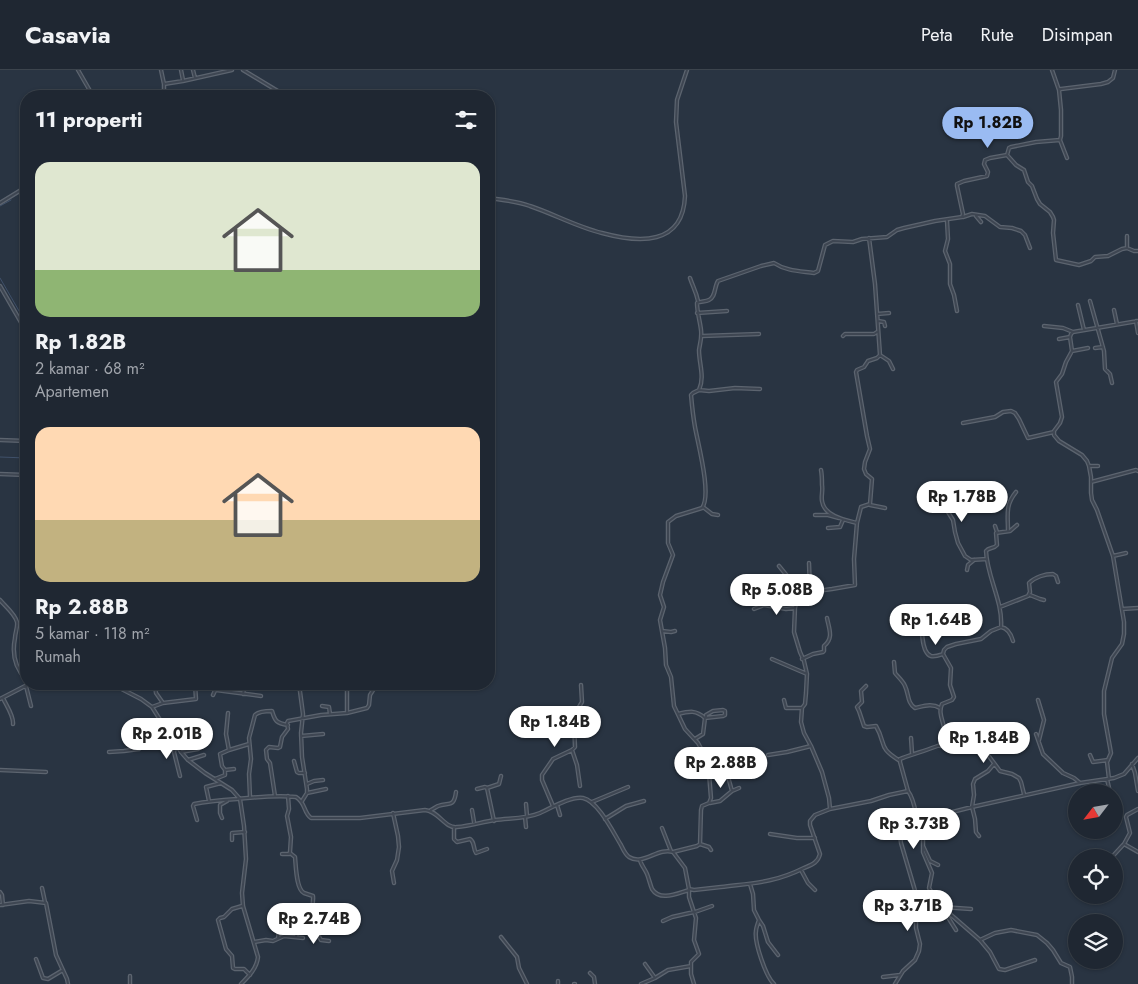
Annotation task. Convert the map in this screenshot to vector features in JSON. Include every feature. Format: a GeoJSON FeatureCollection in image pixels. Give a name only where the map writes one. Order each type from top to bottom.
{"type":"FeatureCollection","features":[{"type":"Feature","properties":{"kind":"street"},"geometry":{"type":"LineString","coordinates":[[78,70],[90,90]]}},
{"type":"Feature","properties":{"kind":"street"},"geometry":{"type":"LineString","coordinates":[[161,70],[164,90]]}},
{"type":"Feature","properties":{"kind":"street"},"geometry":{"type":"LineString","coordinates":[[181,70],[184,81]]}},
{"type":"Feature","properties":{"kind":"street"},"geometry":{"type":"LineString","coordinates":[[193,70],[195,78]]}},
{"type":"Feature","properties":{"kind":"street"},"geometry":{"type":"LineString","coordinates":[[202,70],[203,76]]}},
{"type":"Feature","properties":{"kind":"street"},"geometry":{"type":"LineString","coordinates":[[164,84],[232,70]]}},
{"type":"Feature","properties":{"kind":"street"},"geometry":{"type":"LineString","coordinates":[[243,70],[276,90]]}},
{"type":"Feature","properties":{"kind":"street"},"geometry":{"type":"LineString","coordinates":[[495,199],[528,205],[601,233],[634,239],[653,239],[665,235],[677,224],[684,208],[685,196],[676,122],[677,100],[687,70]]}},
{"type":"Feature","properties":{"kind":"street"},"geometry":{"type":"LineString","coordinates":[[1052,70],[1059,90],[1060,140],[1067,158]]}},
{"type":"Feature","properties":{"kind":"street"},"geometry":{"type":"LineString","coordinates":[[1059,90],[1108,82],[1113,78],[1115,70]]}},
{"type":"Feature","properties":{"kind":"street"},"geometry":{"type":"LineString","coordinates":[[1008,155],[1011,147],[1060,140]]}},
{"type":"Feature","properties":{"kind":"street"},"geometry":{"type":"LineString","coordinates":[[963,216],[957,185],[964,181],[986,177],[988,172],[984,162],[986,159],[1008,155]]}},
{"type":"Feature","properties":{"kind":"street"},"geometry":{"type":"LineString","coordinates":[[1008,155],[1016,165],[1024,170],[1036,199],[1053,217],[1056,260],[1078,265],[1091,261],[1096,257],[1108,256],[1118,250],[1128,248],[1138,251]]}},
{"type":"Feature","properties":{"kind":"street"},"geometry":{"type":"LineString","coordinates":[[0,203],[20,191]]}},
{"type":"Feature","properties":{"kind":"street"},"geometry":{"type":"LineString","coordinates":[[698,301],[707,301],[712,298],[715,284],[718,281],[766,264],[774,263],[780,267],[816,273],[825,245],[831,241],[853,242],[887,236],[904,228],[958,219],[970,214],[985,216],[1000,227],[1021,231],[1025,235],[1030,248]]}},
{"type":"Feature","properties":{"kind":"street"},"geometry":{"type":"LineString","coordinates":[[975,215],[981,222]]}},
{"type":"Feature","properties":{"kind":"street"},"geometry":{"type":"LineString","coordinates":[[947,220],[948,239],[945,251],[950,264],[950,284],[957,311]]}},
{"type":"Feature","properties":{"kind":"street"},"geometry":{"type":"LineString","coordinates":[[1127,236],[1128,248]]}},
{"type":"Feature","properties":{"kind":"street"},"geometry":{"type":"LineString","coordinates":[[869,238],[880,355],[889,361],[893,369]]}},
{"type":"Feature","properties":{"kind":"street"},"geometry":{"type":"LineString","coordinates":[[690,278],[696,290],[698,301],[697,313],[702,336],[699,349],[702,380],[699,390]]}},
{"type":"Feature","properties":{"kind":"street"},"geometry":{"type":"LineString","coordinates":[[0,286],[20,321]]}},
{"type":"Feature","properties":{"kind":"street"},"geometry":{"type":"LineString","coordinates":[[1090,301],[1104,351],[1105,369],[1110,374],[1112,383]]}},
{"type":"Feature","properties":{"kind":"street"},"geometry":{"type":"LineString","coordinates":[[1078,305],[1084,330]]}},
{"type":"Feature","properties":{"kind":"street"},"geometry":{"type":"LineString","coordinates":[[1114,310],[1117,324]]}},
{"type":"Feature","properties":{"kind":"street"},"geometry":{"type":"LineString","coordinates":[[697,313],[727,311]]}},
{"type":"Feature","properties":{"kind":"street"},"geometry":{"type":"LineString","coordinates":[[877,314],[889,313]]}},
{"type":"Feature","properties":{"kind":"street"},"geometry":{"type":"LineString","coordinates":[[878,321],[884,322],[885,326]]}},
{"type":"Feature","properties":{"kind":"street"},"geometry":{"type":"LineString","coordinates":[[1044,326],[1063,328],[1073,332],[1137,321],[1138,333]]}},
{"type":"Feature","properties":{"kind":"street"},"geometry":{"type":"LineString","coordinates":[[843,336],[874,334],[878,332]]}},
{"type":"Feature","properties":{"kind":"street"},"geometry":{"type":"LineString","coordinates":[[963,423],[1011,411],[1016,414],[1028,438],[1054,432],[1062,417],[1056,382],[1062,374],[1072,351],[1070,335],[1073,332]]}},
{"type":"Feature","properties":{"kind":"street"},"geometry":{"type":"LineString","coordinates":[[702,336],[759,334]]}},
{"type":"Feature","properties":{"kind":"street"},"geometry":{"type":"LineString","coordinates":[[1059,339],[1070,337]]}},
{"type":"Feature","properties":{"kind":"street"},"geometry":{"type":"LineString","coordinates":[[1095,348],[1103,347]]}},
{"type":"Feature","properties":{"kind":"street"},"geometry":{"type":"LineString","coordinates":[[1072,351],[1088,348]]}},
{"type":"Feature","properties":{"kind":"street"},"geometry":{"type":"LineString","coordinates":[[870,504],[872,479],[865,473],[864,462],[870,448],[856,372],[864,367],[867,362],[878,358],[880,355]]}},
{"type":"Feature","properties":{"kind":"street"},"geometry":{"type":"LineString","coordinates":[[704,507],[704,471],[691,395],[699,390],[760,389]]}},
{"type":"Feature","properties":{"kind":"street"},"geometry":{"type":"LineString","coordinates":[[1054,432],[1059,441],[1085,458],[1089,466],[1092,502],[1097,510],[1113,556],[1122,609],[1123,641],[1112,658],[1104,691],[1104,714],[1111,753],[1107,763],[1109,784]]}},
{"type":"Feature","properties":{"kind":"street"},"geometry":{"type":"LineString","coordinates":[[0,440],[20,441]]}},
{"type":"Feature","properties":{"kind":"street"},"geometry":{"type":"LineString","coordinates":[[1089,466],[1098,466]]}},
{"type":"Feature","properties":{"kind":"street"},"geometry":{"type":"LineString","coordinates":[[821,470],[823,505],[827,511],[842,519]]}},
{"type":"Feature","properties":{"kind":"street"},"geometry":{"type":"LineString","coordinates":[[1091,482],[1138,470]]}},
{"type":"Feature","properties":{"kind":"street"},"geometry":{"type":"LineString","coordinates":[[0,474],[20,475]]}},
{"type":"Feature","properties":{"kind":"street"},"geometry":{"type":"LineString","coordinates":[[976,488],[972,494],[961,498],[956,506],[948,512],[953,520],[956,536],[961,548],[968,558],[974,560],[987,559]]}},
{"type":"Feature","properties":{"kind":"street"},"geometry":{"type":"LineString","coordinates":[[1008,531],[1008,507],[1011,498],[1016,492]]}},
{"type":"Feature","properties":{"kind":"street"},"geometry":{"type":"LineString","coordinates":[[799,595],[855,584],[854,563],[857,523],[861,507],[870,504],[885,508]]}},
{"type":"Feature","properties":{"kind":"street"},"geometry":{"type":"LineString","coordinates":[[704,507],[712,514],[718,515]]}},
{"type":"Feature","properties":{"kind":"street"},"geometry":{"type":"LineString","coordinates":[[704,507],[676,516],[669,520],[667,524],[668,544],[674,555],[660,595],[664,607],[660,620],[666,665],[671,677],[674,702],[678,714],[686,732],[695,739],[708,761],[711,798],[709,803]]}},
{"type":"Feature","properties":{"kind":"street"},"geometry":{"type":"LineString","coordinates":[[814,516],[828,515],[857,523]]}},
{"type":"Feature","properties":{"kind":"street"},"geometry":{"type":"LineString","coordinates":[[828,528],[840,527],[842,519]]}},
{"type":"Feature","properties":{"kind":"street"},"geometry":{"type":"LineString","coordinates":[[997,532],[1008,531],[1017,525]]}},
{"type":"Feature","properties":{"kind":"street"},"geometry":{"type":"LineString","coordinates":[[995,526],[997,545],[994,548],[987,549],[987,559],[1000,606],[1001,627]]}},
{"type":"Feature","properties":{"kind":"street"},"geometry":{"type":"LineString","coordinates":[[1113,556],[1126,553]]}},
{"type":"Feature","properties":{"kind":"street"},"geometry":{"type":"LineString","coordinates":[[967,570],[968,565],[974,560]]}},
{"type":"Feature","properties":{"kind":"street"},"geometry":{"type":"LineString","coordinates":[[810,563],[810,592]]}},
{"type":"Feature","properties":{"kind":"street"},"geometry":{"type":"LineString","coordinates":[[779,566],[788,576],[799,595],[794,632],[807,674],[802,708],[802,728],[819,764],[829,798],[830,809]]}},
{"type":"Feature","properties":{"kind":"street"},"geometry":{"type":"LineString","coordinates":[[1030,595],[1029,583],[1035,579],[1047,574],[1053,574],[1058,582]]}},
{"type":"Feature","properties":{"kind":"street"},"geometry":{"type":"LineString","coordinates":[[1000,606],[1030,595],[1044,600]]}},
{"type":"Feature","properties":{"kind":"street"},"geometry":{"type":"LineString","coordinates":[[0,600],[16,619],[13,649],[20,671]]}},
{"type":"Feature","properties":{"kind":"street"},"geometry":{"type":"LineString","coordinates":[[754,609],[764,605],[786,609],[796,608]]}},
{"type":"Feature","properties":{"kind":"street"},"geometry":{"type":"LineString","coordinates":[[1122,609],[1138,608]]}},
{"type":"Feature","properties":{"kind":"street"},"geometry":{"type":"LineString","coordinates":[[923,617],[921,625],[925,649],[930,656],[944,654]]}},
{"type":"Feature","properties":{"kind":"street"},"geometry":{"type":"LineString","coordinates":[[802,658],[824,651],[824,646],[829,642],[830,638],[827,618]]}},
{"type":"Feature","properties":{"kind":"street"},"geometry":{"type":"LineString","coordinates":[[940,746],[944,737],[944,729],[940,708],[942,704],[952,700],[954,697],[950,685],[951,668],[944,650],[951,646],[981,639],[1001,627],[1008,630],[1013,641]]}},
{"type":"Feature","properties":{"kind":"street"},"geometry":{"type":"LineString","coordinates":[[662,631],[675,631]]}},
{"type":"Feature","properties":{"kind":"street"},"geometry":{"type":"LineString","coordinates":[[772,659],[807,674]]}},
{"type":"Feature","properties":{"kind":"street"},"geometry":{"type":"LineString","coordinates":[[894,662],[895,673],[905,684],[911,706],[915,708],[934,705],[940,708]]}},
{"type":"Feature","properties":{"kind":"street"},"geometry":{"type":"LineString","coordinates":[[553,806],[542,780],[542,775],[553,759],[572,750],[575,745],[574,724],[577,710],[582,702],[581,685]]}},
{"type":"Feature","properties":{"kind":"street"},"geometry":{"type":"LineString","coordinates":[[866,686],[861,691],[862,702],[857,707],[864,726],[876,726],[886,752],[900,760],[923,839],[923,852],[932,873],[929,888],[956,930]]}},
{"type":"Feature","properties":{"kind":"street"},"geometry":{"type":"LineString","coordinates":[[13,724],[13,719],[1,698],[20,689]]}},
{"type":"Feature","properties":{"kind":"street"},"geometry":{"type":"LineString","coordinates":[[29,690],[31,706]]}},
{"type":"Feature","properties":{"kind":"street"},"geometry":{"type":"LineString","coordinates":[[124,690],[152,707],[188,760],[235,792],[240,799],[245,832],[246,859],[242,906],[258,956],[258,960],[250,975],[241,984]]}},
{"type":"Feature","properties":{"kind":"street"},"geometry":{"type":"LineString","coordinates":[[156,690],[163,703]]}},
{"type":"Feature","properties":{"kind":"street"},"geometry":{"type":"LineString","coordinates":[[152,707],[163,703],[196,700],[195,690]]}},
{"type":"Feature","properties":{"kind":"street"},"geometry":{"type":"LineString","coordinates":[[213,695],[216,690],[261,696]]}},
{"type":"Feature","properties":{"kind":"street"},"geometry":{"type":"LineString","coordinates":[[243,694],[244,690]]}},
{"type":"Feature","properties":{"kind":"street"},"geometry":{"type":"LineString","coordinates":[[300,690],[303,718],[301,736],[302,757],[307,784],[307,792],[302,801]]}},
{"type":"Feature","properties":{"kind":"street"},"geometry":{"type":"LineString","coordinates":[[346,690],[347,713]]}},
{"type":"Feature","properties":{"kind":"street"},"geometry":{"type":"LineString","coordinates":[[275,796],[266,750],[269,747],[280,747],[282,737],[288,729],[287,723],[290,720],[347,713],[367,708],[373,690]]}},
{"type":"Feature","properties":{"kind":"street"},"geometry":{"type":"LineString","coordinates":[[784,700],[786,708],[802,708]]}},
{"type":"Feature","properties":{"kind":"street"},"geometry":{"type":"LineString","coordinates":[[1038,700],[1044,720],[1039,742]]}},
{"type":"Feature","properties":{"kind":"street"},"geometry":{"type":"LineString","coordinates":[[322,706],[329,707],[330,714]]}},
{"type":"Feature","properties":{"kind":"street"},"geometry":{"type":"LineString","coordinates":[[563,710],[577,710]]}},
{"type":"Feature","properties":{"kind":"street"},"geometry":{"type":"LineString","coordinates":[[250,797],[249,774],[251,759],[249,744],[256,713],[272,711],[276,721],[288,726]]}},
{"type":"Feature","properties":{"kind":"street"},"geometry":{"type":"LineString","coordinates":[[678,714],[692,711],[705,718],[725,715],[725,711],[713,711],[707,714],[705,718],[703,734],[695,739]]}},
{"type":"Feature","properties":{"kind":"street"},"geometry":{"type":"LineString","coordinates":[[228,713],[226,734],[229,750]]}},
{"type":"Feature","properties":{"kind":"street"},"geometry":{"type":"LineString","coordinates":[[109,752],[139,749],[153,736],[169,734]]}},
{"type":"Feature","properties":{"kind":"street"},"geometry":{"type":"LineString","coordinates":[[301,736],[323,734]]}},
{"type":"Feature","properties":{"kind":"street"},"geometry":{"type":"LineString","coordinates":[[1036,734],[1043,754],[1063,773],[1080,783]]}},
{"type":"Feature","properties":{"kind":"street"},"geometry":{"type":"LineString","coordinates":[[176,745],[196,740],[203,735]]}},
{"type":"Feature","properties":{"kind":"street"},"geometry":{"type":"LineString","coordinates":[[911,738],[912,754]]}},
{"type":"Feature","properties":{"kind":"street"},"geometry":{"type":"LineString","coordinates":[[900,760],[912,754],[940,746],[958,744],[969,739],[973,741],[977,748],[985,751],[994,765],[1002,772],[1012,774],[1018,778],[1024,795]]}},
{"type":"Feature","properties":{"kind":"street"},"geometry":{"type":"LineString","coordinates":[[215,779],[225,775],[220,754],[249,744]]}},
{"type":"Feature","properties":{"kind":"street"},"geometry":{"type":"LineString","coordinates":[[176,745],[174,752],[180,776]]}},
{"type":"Feature","properties":{"kind":"street"},"geometry":{"type":"LineString","coordinates":[[768,755],[812,746]]}},
{"type":"Feature","properties":{"kind":"street"},"geometry":{"type":"LineString","coordinates":[[181,752],[198,749]]}},
{"type":"Feature","properties":{"kind":"street"},"geometry":{"type":"LineString","coordinates":[[572,750],[577,765],[580,786]]}},
{"type":"Feature","properties":{"kind":"street"},"geometry":{"type":"LineString","coordinates":[[188,760],[204,755]]}},
{"type":"Feature","properties":{"kind":"street"},"geometry":{"type":"LineString","coordinates":[[1090,755],[1093,762],[1108,760]]}},
{"type":"Feature","properties":{"kind":"street"},"geometry":{"type":"LineString","coordinates":[[917,819],[925,819],[1080,783],[1108,779],[1124,774],[1138,758]]}},
{"type":"Feature","properties":{"kind":"street"},"geometry":{"type":"LineString","coordinates":[[294,761],[296,772],[305,773]]}},
{"type":"Feature","properties":{"kind":"street"},"geometry":{"type":"LineString","coordinates":[[1132,764],[1138,790]]}},
{"type":"Feature","properties":{"kind":"street"},"geometry":{"type":"LineString","coordinates":[[979,836],[976,832],[972,807],[973,786],[976,779],[994,765]]}},
{"type":"Feature","properties":{"kind":"street"},"geometry":{"type":"LineString","coordinates":[[225,770],[234,769]]}},
{"type":"Feature","properties":{"kind":"street"},"geometry":{"type":"LineString","coordinates":[[0,770],[46,772]]}},
{"type":"Feature","properties":{"kind":"street"},"geometry":{"type":"LineString","coordinates":[[727,773],[732,790]]}},
{"type":"Feature","properties":{"kind":"street"},"geometry":{"type":"LineString","coordinates":[[477,789],[499,784],[501,776]]}},
{"type":"Feature","properties":{"kind":"street"},"geometry":{"type":"LineString","coordinates":[[307,784],[323,780]]}},
{"type":"Feature","properties":{"kind":"street"},"geometry":{"type":"LineString","coordinates":[[209,801],[206,787],[221,783]]}},
{"type":"Feature","properties":{"kind":"street"},"geometry":{"type":"LineString","coordinates":[[487,788],[494,820]]}},
{"type":"Feature","properties":{"kind":"street"},"geometry":{"type":"LineString","coordinates":[[592,802],[628,788]]}},
{"type":"Feature","properties":{"kind":"street"},"geometry":{"type":"LineString","coordinates":[[700,844],[701,808],[703,805],[720,802],[732,790],[739,788]]}},
{"type":"Feature","properties":{"kind":"street"},"geometry":{"type":"LineString","coordinates":[[307,792],[326,790]]}},
{"type":"Feature","properties":{"kind":"street"},"geometry":{"type":"LineString","coordinates":[[640,860],[647,873],[651,887],[656,893],[664,896],[689,889],[762,883],[801,870],[819,859],[820,854],[810,825],[810,820],[815,816],[830,809],[908,791]]}},
{"type":"Feature","properties":{"kind":"street"},"geometry":{"type":"LineString","coordinates":[[197,820],[194,804],[209,801],[288,796],[296,797],[302,801],[307,815],[312,819],[360,818],[431,810],[439,806],[448,805],[456,797],[456,792]]}},
{"type":"Feature","properties":{"kind":"street"},"geometry":{"type":"LineString","coordinates":[[288,796],[291,837],[290,853]]}},
{"type":"Feature","properties":{"kind":"street"},"geometry":{"type":"LineString","coordinates":[[431,810],[445,823],[454,827],[526,817],[553,806],[578,798],[585,798],[592,802],[605,819],[626,854],[634,859],[640,860],[654,854],[672,852],[700,844],[709,847],[711,850]]}},
{"type":"Feature","properties":{"kind":"street"},"geometry":{"type":"LineString","coordinates":[[222,818],[220,805],[230,800]]}},
{"type":"Feature","properties":{"kind":"street"},"geometry":{"type":"LineString","coordinates":[[605,819],[626,806],[644,801]]}},
{"type":"Feature","properties":{"kind":"street"},"geometry":{"type":"LineString","coordinates":[[526,804],[526,827]]}},
{"type":"Feature","properties":{"kind":"street"},"geometry":{"type":"LineString","coordinates":[[557,805],[560,815]]}},
{"type":"Feature","properties":{"kind":"street"},"geometry":{"type":"LineString","coordinates":[[1119,849],[1130,833],[1126,817],[1138,808]]}},
{"type":"Feature","properties":{"kind":"street"},"geometry":{"type":"LineString","coordinates":[[472,810],[474,823]]}},
{"type":"Feature","properties":{"kind":"street"},"geometry":{"type":"LineString","coordinates":[[895,984],[906,967],[915,960],[920,944],[916,928],[916,914],[918,910],[916,894],[901,843],[898,821],[915,810]]}},
{"type":"Feature","properties":{"kind":"street"},"geometry":{"type":"LineString","coordinates":[[393,813],[399,847],[392,871],[394,883]]}},
{"type":"Feature","properties":{"kind":"street"},"geometry":{"type":"LineString","coordinates":[[454,827],[454,839],[457,842],[470,839],[473,842],[475,852],[487,849]]}},
{"type":"Feature","properties":{"kind":"street"},"geometry":{"type":"LineString","coordinates":[[662,828],[672,852],[685,868],[689,897],[695,912],[694,940],[699,955],[692,960],[691,974],[694,984]]}},
{"type":"Feature","properties":{"kind":"street"},"geometry":{"type":"LineString","coordinates":[[232,840],[232,834],[245,832]]}},
{"type":"Feature","properties":{"kind":"street"},"geometry":{"type":"LineString","coordinates":[[770,834],[798,838],[815,838]]}},
{"type":"Feature","properties":{"kind":"street"},"geometry":{"type":"LineString","coordinates":[[922,844],[930,861],[938,865]]}},
{"type":"Feature","properties":{"kind":"street"},"geometry":{"type":"LineString","coordinates":[[1124,844],[1138,852]]}},
{"type":"Feature","properties":{"kind":"street"},"geometry":{"type":"LineString","coordinates":[[282,854],[290,853],[295,857],[301,890],[303,893],[313,896],[314,899],[306,929]]}},
{"type":"Feature","properties":{"kind":"street"},"geometry":{"type":"LineString","coordinates":[[801,870],[814,890]]}},
{"type":"Feature","properties":{"kind":"street"},"geometry":{"type":"LineString","coordinates":[[750,884],[754,910],[763,926],[768,942],[778,955]]}},
{"type":"Feature","properties":{"kind":"street"},"geometry":{"type":"LineString","coordinates":[[42,888],[55,952],[68,984]]}},
{"type":"Feature","properties":{"kind":"street"},"geometry":{"type":"LineString","coordinates":[[0,892],[2,895],[2,905],[30,902],[46,903]]}},
{"type":"Feature","properties":{"kind":"street"},"geometry":{"type":"LineString","coordinates":[[242,906],[232,909],[218,920],[226,949],[232,956],[233,968],[244,969],[250,975]]}},
{"type":"Feature","properties":{"kind":"street"},"geometry":{"type":"LineString","coordinates":[[663,921],[712,906]]}},
{"type":"Feature","properties":{"kind":"street"},"geometry":{"type":"LineString","coordinates":[[918,910],[941,907],[970,909]]}},
{"type":"Feature","properties":{"kind":"street"},"geometry":{"type":"LineString","coordinates":[[941,907],[980,940],[1002,970],[1035,960]]}},
{"type":"Feature","properties":{"kind":"street"},"geometry":{"type":"LineString","coordinates":[[278,938],[281,918],[284,913]]}},
{"type":"Feature","properties":{"kind":"street"},"geometry":{"type":"LineString","coordinates":[[759,920],[756,932],[757,943],[764,966],[770,980],[774,984]]}},
{"type":"Feature","properties":{"kind":"street"},"geometry":{"type":"LineString","coordinates":[[322,921],[319,932],[320,939],[329,942]]}},
{"type":"Feature","properties":{"kind":"street"},"geometry":{"type":"LineString","coordinates":[[296,936],[298,927],[319,932]]}},
{"type":"Feature","properties":{"kind":"street"},"geometry":{"type":"LineString","coordinates":[[980,940],[995,933],[1011,930],[1037,935],[1047,943],[1061,963],[1070,968],[1072,984]]}},
{"type":"Feature","properties":{"kind":"street"},"geometry":{"type":"LineString","coordinates":[[254,942],[273,941],[284,936],[303,938]]}},
{"type":"Feature","properties":{"kind":"street"},"geometry":{"type":"LineString","coordinates":[[501,937],[517,956],[519,968],[527,984]]}},
{"type":"Feature","properties":{"kind":"street"},"geometry":{"type":"LineString","coordinates":[[36,959],[43,978],[48,979],[63,970]]}},
{"type":"Feature","properties":{"kind":"street"},"geometry":{"type":"LineString","coordinates":[[645,964],[655,978]]}},
{"type":"Feature","properties":{"kind":"street"},"geometry":{"type":"LineString","coordinates":[[641,984],[668,970],[691,966]]}},
{"type":"Feature","properties":{"kind":"street"},"geometry":{"type":"LineString","coordinates":[[590,973],[594,977],[595,984]]}},
{"type":"Feature","properties":{"kind":"street"},"geometry":{"type":"LineString","coordinates":[[883,977],[900,975]]}},
{"type":"Feature","properties":{"kind":"street"},"geometry":{"type":"LineString","coordinates":[[130,976],[130,984]]}},
{"type":"Feature","properties":{"kind":"waterway"},"geometry":{"type":"LineString","coordinates":[[0,206],[11,200]]}},
{"type":"Feature","properties":{"kind":"waterway"},"geometry":{"type":"LineString","coordinates":[[0,278],[20,313]]}},
{"type":"Feature","properties":{"kind":"waterway"},"geometry":{"type":"LineString","coordinates":[[0,457],[20,458]]}}]}
